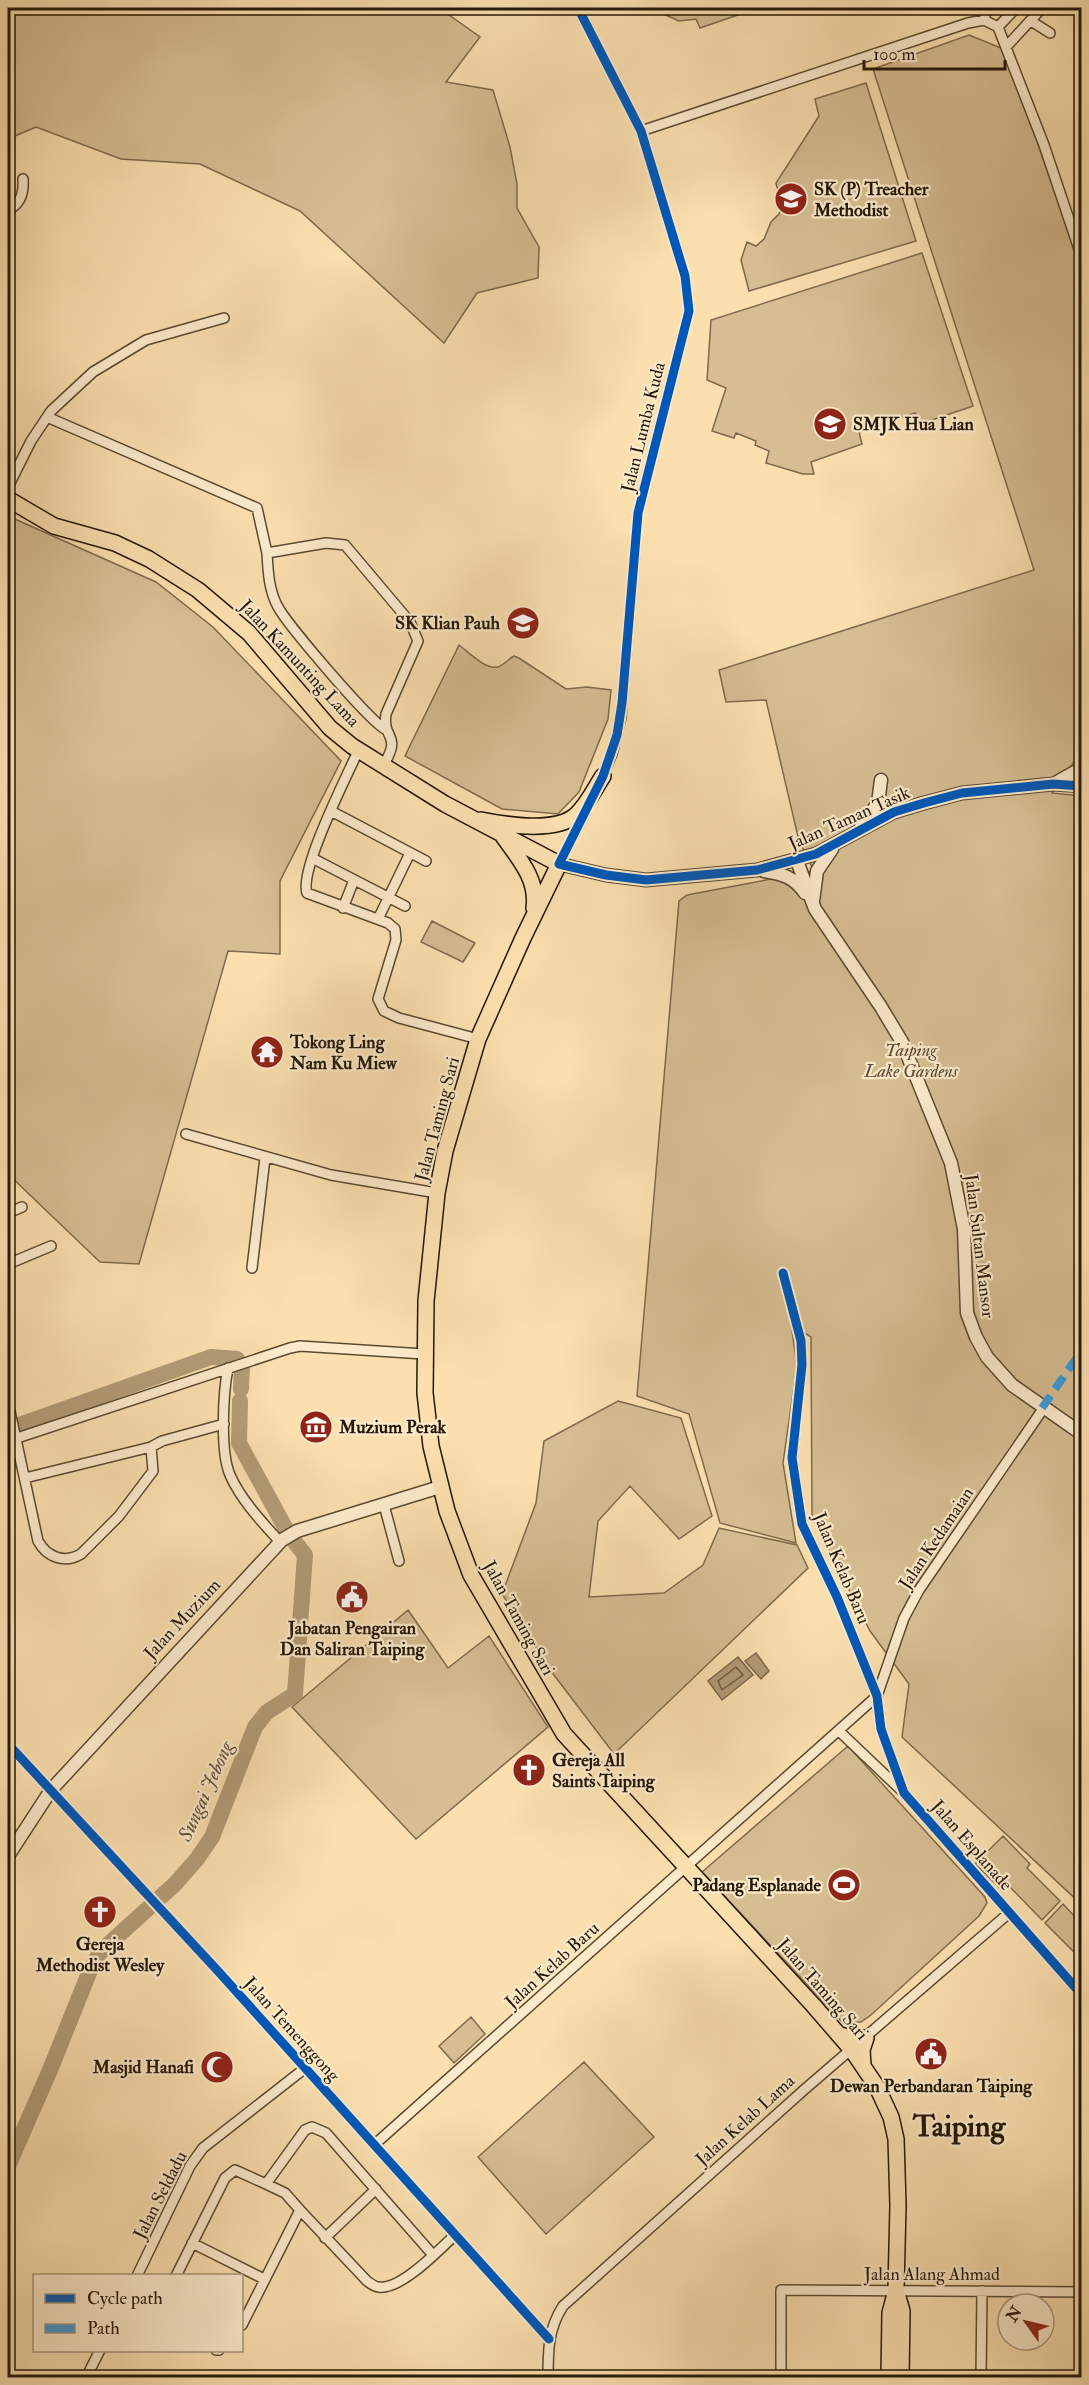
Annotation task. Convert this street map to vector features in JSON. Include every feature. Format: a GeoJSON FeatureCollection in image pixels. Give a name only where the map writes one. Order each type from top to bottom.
{"type":"FeatureCollection","features":[{"type":"Feature","properties":{"kind":"main road","name":"Jalan Kamunting Lama"},"geometry":{"type":"LineString","coordinates":[[8,499],[54,525],[124,547],[198,590],[249,633],[330,728],[358,751],[469,817],[559,864]]}},
{"type":"Feature","properties":{"kind":"main road"},"geometry":{"type":"LineString","coordinates":[[469,817],[492,822],[556,825],[578,813],[603,776]]}},
{"type":"Feature","properties":{"kind":"main road"},"geometry":{"type":"LineString","coordinates":[[502,835],[531,876],[536,893],[533,917]]}},
{"type":"Feature","properties":{"kind":"main road","name":"Jalan Taming Sari"},"geometry":{"type":"LineString","coordinates":[[559,864],[478,1039],[454,1116],[437,1193],[424,1354],[428,1422],[440,1487],[455,1536],[471,1575],[545,1706],[564,1734],[840,2035],[883,2099],[896,2139],[898,2205],[896,2290],[890,2313],[889,2378]]}},
{"type":"Feature","properties":{"kind":"main road"},"geometry":{"type":"LineString","coordinates":[[840,2035],[854,2039],[866,2038],[862,2050],[863,2067]]}},
{"type":"Feature","properties":{"kind":"main road","name":"Jalan Taming Sari"},"geometry":{"type":"LineString","coordinates":[[896,2290],[902,2311],[901,2378]]}},
{"type":"Feature","properties":{"kind":"street","name":"Jalan Lumba Kuda"},"geometry":{"type":"LineString","coordinates":[[559,864],[603,776],[612,754],[621,717],[638,513],[689,311],[685,276],[641,131],[578,8]]}},
{"type":"Feature","properties":{"kind":"street"},"geometry":{"type":"LineString","coordinates":[[984,20],[987,8]]}},
{"type":"Feature","properties":{"kind":"street"},"geometry":{"type":"LineString","coordinates":[[998,27],[1016,8]]}},
{"type":"Feature","properties":{"kind":"street"},"geometry":{"type":"LineString","coordinates":[[1006,48],[1042,8]]}},
{"type":"Feature","properties":{"kind":"street"},"geometry":{"type":"LineString","coordinates":[[641,131],[968,23],[984,20],[998,27],[1044,145],[1082,258]]}},
{"type":"Feature","properties":{"kind":"street"},"geometry":{"type":"LineString","coordinates":[[1031,21],[1050,33]]}},
{"type":"Feature","properties":{"kind":"street"},"geometry":{"type":"LineString","coordinates":[[8,210],[15,207],[24,192],[23,179]]}},
{"type":"Feature","properties":{"kind":"street"},"geometry":{"type":"LineString","coordinates":[[8,487],[31,441],[47,417],[93,372],[119,354],[146,340],[224,318]]}},
{"type":"Feature","properties":{"kind":"street"},"geometry":{"type":"LineString","coordinates":[[47,417],[257,508],[267,553],[271,591],[283,616],[378,726],[387,730]]}},
{"type":"Feature","properties":{"kind":"street"},"geometry":{"type":"LineString","coordinates":[[267,553],[326,543],[345,545],[410,622],[418,641],[389,704],[385,721],[393,747],[383,766]]}},
{"type":"Feature","properties":{"kind":"street"},"geometry":{"type":"LineString","coordinates":[[358,751],[312,858],[304,886],[307,893],[378,919],[395,929],[396,940],[378,999],[384,1011],[399,1018],[478,1039]]}},
{"type":"Feature","properties":{"kind":"street"},"geometry":{"type":"LineString","coordinates":[[1053,784],[1070,777],[1082,768]]}},
{"type":"Feature","properties":{"kind":"street"},"geometry":{"type":"LineString","coordinates":[[859,830],[875,809],[881,780]]}},
{"type":"Feature","properties":{"kind":"street","name":"Jalan Taman Tasik"},"geometry":{"type":"LineString","coordinates":[[559,864],[606,875],[646,880],[757,870],[796,861],[837,843],[894,812],[963,793],[1053,784],[1082,786]]}},
{"type":"Feature","properties":{"kind":"street"},"geometry":{"type":"LineString","coordinates":[[331,811],[426,861]]}},
{"type":"Feature","properties":{"kind":"street"},"geometry":{"type":"LineString","coordinates":[[813,904],[817,871],[824,857],[837,843]]}},
{"type":"Feature","properties":{"kind":"street"},"geometry":{"type":"LineString","coordinates":[[378,919],[410,853]]}},
{"type":"Feature","properties":{"kind":"street"},"geometry":{"type":"LineString","coordinates":[[312,858],[405,906]]}},
{"type":"Feature","properties":{"kind":"street"},"geometry":{"type":"LineString","coordinates":[[796,861],[813,904]]}},
{"type":"Feature","properties":{"kind":"street"},"geometry":{"type":"LineString","coordinates":[[757,870],[787,875],[798,882],[813,904]]}},
{"type":"Feature","properties":{"kind":"street"},"geometry":{"type":"LineString","coordinates":[[343,908],[354,880]]}},
{"type":"Feature","properties":{"kind":"street","name":"Jalan Sultan Mansor"},"geometry":{"type":"LineString","coordinates":[[813,904],[902,1042],[951,1163],[964,1229],[967,1313],[976,1337],[1003,1375],[1043,1409],[1082,1434]]}},
{"type":"Feature","properties":{"kind":"street"},"geometry":{"type":"LineString","coordinates":[[186,1134],[331,1175],[437,1193]]}},
{"type":"Feature","properties":{"kind":"street"},"geometry":{"type":"LineString","coordinates":[[252,1268],[265,1158]]}},
{"type":"Feature","properties":{"kind":"street"},"geometry":{"type":"LineString","coordinates":[[8,1213],[22,1207]]}},
{"type":"Feature","properties":{"kind":"street"},"geometry":{"type":"LineString","coordinates":[[8,1264],[51,1246]]}},
{"type":"Feature","properties":{"kind":"street","name":"Jalan Kelab Baru"},"geometry":{"type":"LineString","coordinates":[[374,2145],[878,1696],[837,1597],[802,1524],[792,1458],[792,1437],[802,1365],[801,1341],[783,1273]]}},
{"type":"Feature","properties":{"kind":"street"},"geometry":{"type":"LineString","coordinates":[[12,1440],[300,1346],[424,1354]]}},
{"type":"Feature","properties":{"kind":"street"},"geometry":{"type":"LineString","coordinates":[[228,1368],[224,1424],[229,1474],[256,1515],[280,1542]]}},
{"type":"Feature","properties":{"kind":"street"},"geometry":{"type":"LineString","coordinates":[[8,1402],[12,1440],[25,1478],[38,1541],[42,1548],[54,1556],[74,1558],[93,1544],[148,1481],[153,1471],[151,1447]]}},
{"type":"Feature","properties":{"kind":"street","name":"Jalan Kedamaian"},"geometry":{"type":"LineString","coordinates":[[878,1696],[904,1618],[919,1590],[1043,1409]]}},
{"type":"Feature","properties":{"kind":"street"},"geometry":{"type":"LineString","coordinates":[[25,1478],[151,1447],[162,1441],[224,1424]]}},
{"type":"Feature","properties":{"kind":"street","name":"Jalan Muzium"},"geometry":{"type":"LineString","coordinates":[[8,1856],[51,1790],[280,1542],[297,1531],[440,1487]]}},
{"type":"Feature","properties":{"kind":"street"},"geometry":{"type":"LineString","coordinates":[[384,1505],[399,1561]]}},
{"type":"Feature","properties":{"kind":"street","name":"Jalan Esplanade"},"geometry":{"type":"LineString","coordinates":[[878,1696],[881,1730],[904,1793]]}},
{"type":"Feature","properties":{"kind":"street","name":"Jalan Esplanade"},"geometry":{"type":"LineString","coordinates":[[838,1731],[904,1793],[1082,1995]]}},
{"type":"Feature","properties":{"kind":"street","name":"Jalan Temenggong"},"geometry":{"type":"LineString","coordinates":[[8,1744],[153,1904],[217,1970],[549,2339]]}},
{"type":"Feature","properties":{"kind":"street","name":"Jalan Kelab Lama"},"geometry":{"type":"LineString","coordinates":[[548,2378],[549,2339],[555,2318],[563,2306],[1009,1913]]}},
{"type":"Feature","properties":{"kind":"street","name":"Jalan Seldadu"},"geometry":{"type":"LineString","coordinates":[[138,2274],[190,2166],[203,2148],[304,2069]]}},
{"type":"Feature","properties":{"kind":"street"},"geometry":{"type":"LineString","coordinates":[[267,2184],[305,2130],[312,2127],[326,2133],[433,2255]]}},
{"type":"Feature","properties":{"kind":"street"},"geometry":{"type":"LineString","coordinates":[[177,2274],[230,2172],[239,2171],[285,2193],[325,2238],[376,2288],[396,2283],[455,2235]]}},
{"type":"Feature","properties":{"kind":"street"},"geometry":{"type":"LineString","coordinates":[[325,2238],[376,2189]]}},
{"type":"Feature","properties":{"kind":"street"},"geometry":{"type":"LineString","coordinates":[[243,2323],[300,2210]]}},
{"type":"Feature","properties":{"kind":"street"},"geometry":{"type":"LineString","coordinates":[[192,2243],[264,2279]]}},
{"type":"Feature","properties":{"kind":"street","name":"Jalan Alang Ahmad"},"geometry":{"type":"LineString","coordinates":[[781,2378],[782,2290],[1082,2292]]}},
{"type":"Feature","properties":{"kind":"street"},"geometry":{"type":"LineString","coordinates":[[981,2378],[982,2291]]}},
{"type":"Feature","properties":{"kind":"street"},"geometry":{"type":"LineString","coordinates":[[86,2378],[99,2352]]}},
{"type":"Feature","properties":{"kind":"green space"},"geometry":{"type":"Polygon","coordinates":[[[8,8],[439,8],[480,37],[446,82],[493,90],[510,147],[517,184],[517,208],[539,247],[538,278],[477,293],[444,343],[300,211],[200,164],[121,159],[36,127],[8,139],[8,8]]]}},
{"type":"Feature","properties":{"kind":"green space"},"geometry":{"type":"Polygon","coordinates":[[[650,8],[758,8],[700,28],[696,19],[679,21],[650,8]]]}},
{"type":"Feature","properties":{"kind":"green space","name":"Taiping Lake Gardens"},"geometry":{"type":"Polygon","coordinates":[[[969,35],[1001,48],[1015,78],[1082,270],[1081,752],[1052,793],[1082,796],[1081,1904],[902,1737],[909,1684],[870,1631],[812,1517],[811,1337],[791,1324],[797,1365],[783,1463],[796,1543],[720,1523],[689,1414],[637,1396],[679,901],[687,895],[814,871],[799,841],[766,700],[726,702],[719,670],[1034,570],[873,69],[969,35]]]}},
{"type":"Feature","properties":{"kind":"green space"},"geometry":{"type":"Polygon","coordinates":[[[866,83],[916,241],[749,291],[741,260],[747,242],[756,246],[764,239],[771,222],[779,214],[782,205],[776,183],[819,116],[815,99],[866,83]]]}},
{"type":"Feature","properties":{"kind":"green space"},"geometry":{"type":"Polygon","coordinates":[[[922,253],[973,406],[920,424],[915,413],[859,432],[862,444],[811,462],[814,474],[803,474],[766,463],[769,451],[755,445],[756,441],[736,433],[734,438],[712,431],[726,388],[707,380],[711,320],[922,253]]]}},
{"type":"Feature","properties":{"kind":"green space"},"geometry":{"type":"Polygon","coordinates":[[[8,516],[156,582],[213,627],[341,761],[280,881],[280,954],[228,951],[139,1264],[100,1262],[8,1174],[8,516]]]}},
{"type":"Feature","properties":{"kind":"green space"},"geometry":{"type":"Polygon","coordinates":[[[459,645],[488,666],[498,667],[514,656],[566,689],[587,687],[611,690],[608,719],[579,792],[558,814],[502,809],[405,756],[459,645]]]}},
{"type":"Feature","properties":{"kind":"green space"},"geometry":{"type":"Polygon","coordinates":[[[432,921],[475,943],[463,962],[421,942],[432,921]]]}},
{"type":"Feature","properties":{"kind":"green space"},"geometry":{"type":"Polygon","coordinates":[[[618,1401],[681,1418],[712,1516],[679,1539],[630,1486],[598,1521],[589,1597],[664,1593],[703,1565],[719,1528],[797,1545],[808,1568],[614,1754],[554,1675],[502,1594],[536,1503],[544,1441],[618,1401]]]}},
{"type":"Feature","properties":{"kind":"green space"},"geometry":{"type":"Polygon","coordinates":[[[408,1610],[448,1668],[489,1636],[548,1727],[416,1839],[292,1707],[408,1610]]]}},
{"type":"Feature","properties":{"kind":"green space","name":"Padang Esplanade"},"geometry":{"type":"Polygon","coordinates":[[[848,1746],[985,1897],[987,1903],[979,1916],[871,2015],[861,2022],[843,2023],[702,1872],[848,1746]]]}},
{"type":"Feature","properties":{"kind":"green space"},"geometry":{"type":"Polygon","coordinates":[[[1003,1836],[1030,1864],[1027,1868],[1060,1901],[1042,1920],[1009,1886],[1003,1891],[975,1864],[1003,1836]]]}},
{"type":"Feature","properties":{"kind":"green space"},"geometry":{"type":"Polygon","coordinates":[[[1063,1904],[1081,1923],[1081,1959],[1045,1923],[1063,1904]]]}},
{"type":"Feature","properties":{"kind":"green space"},"geometry":{"type":"Polygon","coordinates":[[[471,2017],[485,2034],[454,2063],[439,2046],[471,2017]]]}},
{"type":"Feature","properties":{"kind":"green space"},"geometry":{"type":"Polygon","coordinates":[[[584,2062],[654,2137],[546,2234],[478,2157],[584,2062]]]}},
{"type":"Feature","properties":{"kind":"water"},"geometry":{"type":"Polygon","coordinates":[[[756,1653],[769,1671],[761,1679],[745,1661],[756,1653]]]}},
{"type":"Feature","properties":{"kind":"water"},"geometry":{"type":"Polygon","coordinates":[[[738,1657],[753,1675],[722,1700],[708,1681],[738,1657]]]}},
{"type":"Feature","properties":{"kind":"waterway","name":"Sungai Jebong"},"geometry":{"type":"LineString","coordinates":[[8,1429],[211,1357],[237,1359]]}},
{"type":"Feature","properties":{"kind":"waterway","name":"Sungai Jebong"},"geometry":{"type":"LineString","coordinates":[[241,1389],[242,1366]]}},
{"type":"Feature","properties":{"kind":"waterway","name":"Sungai Jebong"},"geometry":{"type":"LineString","coordinates":[[240,1401],[239,1443],[287,1531]]}},
{"type":"Feature","properties":{"kind":"waterway","name":"Sungai Jebong"},"geometry":{"type":"LineString","coordinates":[[8,2166],[91,1968],[101,1951],[175,1884],[197,1859],[212,1837],[255,1727],[267,1712],[295,1694],[305,1555],[294,1541]]}},
{"type":"Feature","properties":{"kind":"marked path"},"geometry":{"type":"LineString","coordinates":[[1042,1408],[1082,1350]]}},
{"type":"Feature","properties":{"kind":"cycle path"},"geometry":{"type":"LineString","coordinates":[[578,8],[641,131],[685,276],[689,311],[638,513],[622,703],[617,735],[603,776],[559,864],[606,875],[646,880],[757,870],[816,854],[894,812],[962,793],[1053,784],[1082,786]]}},
{"type":"Feature","properties":{"kind":"cycle path"},"geometry":{"type":"LineString","coordinates":[[783,1273],[801,1341],[802,1365],[792,1458],[802,1524],[837,1597],[877,1696],[881,1729],[904,1793],[1082,1995]]}},
{"type":"Feature","properties":{"kind":"cycle path"},"geometry":{"type":"LineString","coordinates":[[8,1744],[217,1970],[549,2339]]}},
{"type":"Feature","properties":{"kind":"place","name":"SK (P) Treacher Methodist"},"geometry":{"type":"Point","coordinates":[791,199]}},
{"type":"Feature","properties":{"kind":"place","name":"SMJK Hua Lian"},"geometry":{"type":"Point","coordinates":[830,424]}},
{"type":"Feature","properties":{"kind":"place","name":"SK Klian Pauh"},"geometry":{"type":"Point","coordinates":[523,623]}},
{"type":"Feature","properties":{"kind":"place","name":"Tokong Ling Nam Ku Miew"},"geometry":{"type":"Point","coordinates":[267,1052]}},
{"type":"Feature","properties":{"kind":"place","name":"Muzium Perak"},"geometry":{"type":"Point","coordinates":[316,1427]}},
{"type":"Feature","properties":{"kind":"place","name":"Jabatan Pengairan Dan Saliran Taiping"},"geometry":{"type":"Point","coordinates":[352,1597]}},
{"type":"Feature","properties":{"kind":"place","name":"Gereja All Saints Taiping"},"geometry":{"type":"Point","coordinates":[529,1770]}},
{"type":"Feature","properties":{"kind":"place","name":"Padang Esplanade"},"geometry":{"type":"Point","coordinates":[844,1885]}},
{"type":"Feature","properties":{"kind":"place","name":"Gereja Methodist Wesley"},"geometry":{"type":"Point","coordinates":[100,1912]}},
{"type":"Feature","properties":{"kind":"place","name":"Dewan Perbandaran Taiping"},"geometry":{"type":"Point","coordinates":[931,2054]}},
{"type":"Feature","properties":{"kind":"place","name":"Masjid Hanafi"},"geometry":{"type":"Point","coordinates":[217,2067]}},
{"type":"Feature","properties":{"kind":"district","name":"Taiping"},"geometry":{"type":"Point","coordinates":[959,2126]}}]}
